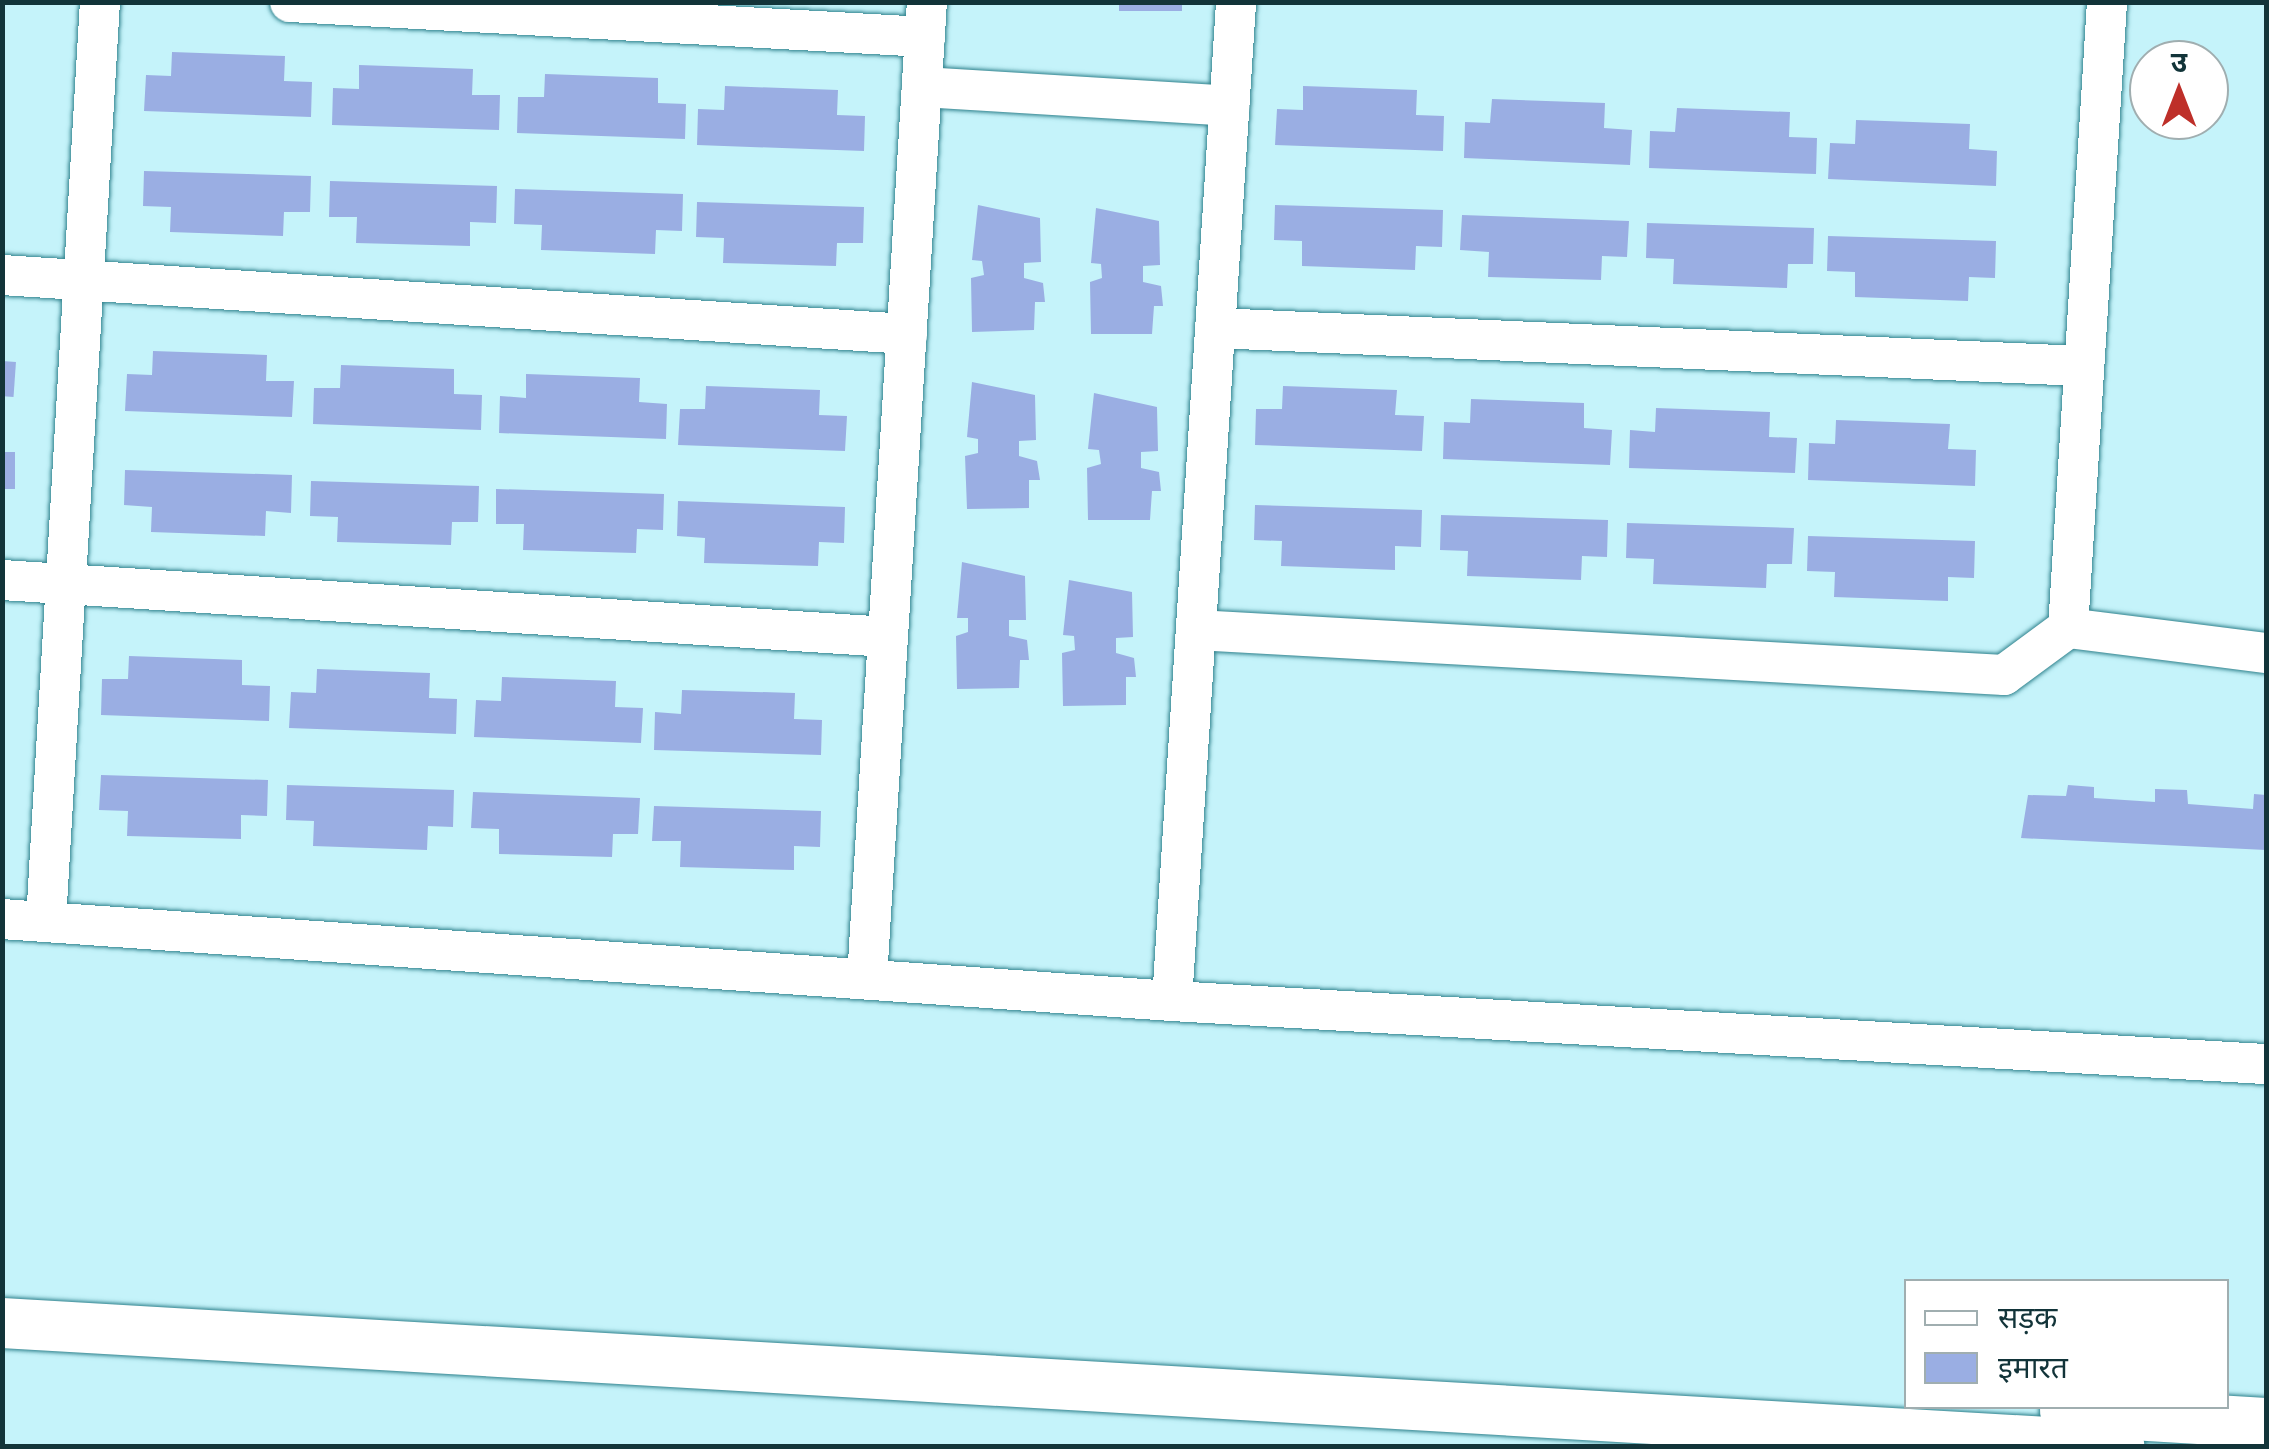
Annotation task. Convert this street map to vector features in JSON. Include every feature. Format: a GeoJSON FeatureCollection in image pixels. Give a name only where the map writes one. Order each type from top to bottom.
{"type":"FeatureCollection","features":[{"type":"Feature","properties":{"kind":"street"},"geometry":{"type":"LineString","coordinates":[[46,921],[100,2]]}},
{"type":"Feature","properties":{"kind":"street"},"geometry":{"type":"LineString","coordinates":[[290,2],[926,20],[867,979]]}},
{"type":"Feature","properties":{"kind":"street"},"geometry":{"type":"LineString","coordinates":[[1172,1000],[1236,2]]}},
{"type":"Feature","properties":{"kind":"street"},"geometry":{"type":"LineString","coordinates":[[2068,628],[2107,2]]}},
{"type":"Feature","properties":{"kind":"street"},"geometry":{"type":"LineString","coordinates":[[922,87],[1229,106]]}},
{"type":"Feature","properties":{"kind":"street"},"geometry":{"type":"LineString","coordinates":[[2,275],[907,334]]}},
{"type":"Feature","properties":{"kind":"street"},"geometry":{"type":"LineString","coordinates":[[1215,328],[2083,366]]}},
{"type":"Feature","properties":{"kind":"street"},"geometry":{"type":"LineString","coordinates":[[2,580],[888,636]]}},
{"type":"Feature","properties":{"kind":"street"},"geometry":{"type":"LineString","coordinates":[[1196,630],[2004,675],[2068,628],[2266,653]]}},
{"type":"Feature","properties":{"kind":"street"},"geometry":{"type":"LineString","coordinates":[[2,919],[1172,1000],[2266,1064]]}},
{"type":"Feature","properties":{"kind":"street"},"geometry":{"type":"LineString","coordinates":[[2,1292],[1904,1402]]}},
{"type":"Feature","properties":{"kind":"street"},"geometry":{"type":"LineString","coordinates":[[2,1323],[2119,1446]]}},
{"type":"Feature","properties":{"kind":"street"},"geometry":{"type":"LineString","coordinates":[[2035,1409],[2266,1423]]}},
{"type":"Feature","properties":{"kind":"building"},"geometry":{"type":"Polygon","coordinates":[[[1119,2],[1182,2],[1182,11],[1119,11],[1119,2]]]}},
{"type":"Feature","properties":{"kind":"building"},"geometry":{"type":"Polygon","coordinates":[[[172,52],[285,56],[284,81],[312,82],[311,117],[144,111],[146,75],[171,76],[172,52]]]}},
{"type":"Feature","properties":{"kind":"building"},"geometry":{"type":"Polygon","coordinates":[[[359,65],[473,69],[472,95],[500,95],[499,130],[332,125],[333,88],[359,89],[359,65]]]}},
{"type":"Feature","properties":{"kind":"building"},"geometry":{"type":"Polygon","coordinates":[[[545,74],[658,78],[658,103],[686,104],[685,139],[517,133],[518,97],[544,97],[545,74]]]}},
{"type":"Feature","properties":{"kind":"building"},"geometry":{"type":"Polygon","coordinates":[[[725,86],[838,90],[837,115],[865,116],[864,151],[697,145],[698,109],[724,110],[725,86]]]}},
{"type":"Feature","properties":{"kind":"building"},"geometry":{"type":"Polygon","coordinates":[[[1303,86],[1417,90],[1416,115],[1444,116],[1443,151],[1275,145],[1277,109],[1303,110],[1303,86]]]}},
{"type":"Feature","properties":{"kind":"building"},"geometry":{"type":"Polygon","coordinates":[[[1492,99],[1605,103],[1604,128],[1632,130],[1630,165],[1464,158],[1465,122],[1490,123],[1492,99]]]}},
{"type":"Feature","properties":{"kind":"building"},"geometry":{"type":"Polygon","coordinates":[[[1677,108],[1790,112],[1789,137],[1817,138],[1816,174],[1649,168],[1650,131],[1675,132],[1677,108]]]}},
{"type":"Feature","properties":{"kind":"building"},"geometry":{"type":"Polygon","coordinates":[[[1856,120],[1970,124],[1969,149],[1997,151],[1996,186],[1828,179],[1830,143],[1855,144],[1856,120]]]}},
{"type":"Feature","properties":{"kind":"building"},"geometry":{"type":"Polygon","coordinates":[[[144,171],[311,176],[310,212],[284,212],[283,236],[170,232],[171,207],[143,206],[144,171]]]}},
{"type":"Feature","properties":{"kind":"building"},"geometry":{"type":"Polygon","coordinates":[[[330,181],[497,186],[496,223],[470,222],[470,246],[356,243],[357,217],[329,217],[330,181]]]}},
{"type":"Feature","properties":{"kind":"building"},"geometry":{"type":"Polygon","coordinates":[[[515,189],[683,194],[682,231],[656,230],[655,254],[541,250],[542,225],[514,224],[515,189]]]}},
{"type":"Feature","properties":{"kind":"building"},"geometry":{"type":"Polygon","coordinates":[[[697,202],[864,207],[863,243],[837,243],[836,266],[723,263],[724,238],[696,237],[697,202]]]}},
{"type":"Feature","properties":{"kind":"building"},"geometry":{"type":"Polygon","coordinates":[[[978,205],[1040,218],[1041,262],[1024,263],[1024,278],[1043,283],[1045,302],[1035,302],[1034,330],[972,332],[971,278],[984,275],[982,261],[972,260],[978,205]]]}},
{"type":"Feature","properties":{"kind":"building"},"geometry":{"type":"Polygon","coordinates":[[[1275,205],[1443,210],[1442,247],[1416,246],[1415,270],[1302,266],[1302,241],[1274,240],[1275,205]]]}},
{"type":"Feature","properties":{"kind":"building"},"geometry":{"type":"Polygon","coordinates":[[[1096,208],[1159,221],[1160,265],[1143,266],[1143,282],[1161,286],[1163,306],[1154,306],[1152,334],[1091,334],[1090,282],[1102,278],[1101,264],[1091,263],[1096,208]]]}},
{"type":"Feature","properties":{"kind":"building"},"geometry":{"type":"Polygon","coordinates":[[[1462,215],[1629,221],[1627,257],[1602,256],[1601,280],[1488,277],[1489,252],[1460,250],[1462,215]]]}},
{"type":"Feature","properties":{"kind":"building"},"geometry":{"type":"Polygon","coordinates":[[[1647,223],[1814,228],[1813,264],[1788,264],[1787,288],[1673,284],[1674,259],[1646,258],[1647,223]]]}},
{"type":"Feature","properties":{"kind":"building"},"geometry":{"type":"Polygon","coordinates":[[[1828,236],[1996,241],[1995,278],[1969,277],[1968,301],[1855,297],[1855,272],[1827,271],[1828,236]]]}},
{"type":"Feature","properties":{"kind":"building"},"geometry":{"type":"Polygon","coordinates":[[[153,351],[267,355],[266,381],[294,381],[292,417],[125,411],[127,374],[152,375],[153,351]]]}},
{"type":"Feature","properties":{"kind":"building"},"geometry":{"type":"Polygon","coordinates":[[[2,361],[16,362],[14,397],[2,396],[2,361]]]}},
{"type":"Feature","properties":{"kind":"building"},"geometry":{"type":"Polygon","coordinates":[[[341,365],[454,369],[454,394],[482,395],[481,430],[313,424],[314,388],[340,388],[341,365]]]}},
{"type":"Feature","properties":{"kind":"building"},"geometry":{"type":"Polygon","coordinates":[[[526,374],[640,378],[639,402],[667,404],[666,439],[499,433],[500,396],[526,398],[526,374]]]}},
{"type":"Feature","properties":{"kind":"building"},"geometry":{"type":"Polygon","coordinates":[[[972,382],[1035,395],[1036,440],[1019,441],[1019,456],[1037,461],[1040,480],[1029,480],[1029,508],[967,509],[965,456],[978,453],[978,439],[967,437],[972,382]]]}},
{"type":"Feature","properties":{"kind":"building"},"geometry":{"type":"Polygon","coordinates":[[[706,386],[820,390],[819,415],[847,416],[845,451],[678,445],[680,409],[705,409],[706,386]]]}},
{"type":"Feature","properties":{"kind":"building"},"geometry":{"type":"Polygon","coordinates":[[[1283,386],[1397,390],[1395,415],[1424,416],[1422,451],[1255,445],[1256,409],[1282,409],[1283,386]]]}},
{"type":"Feature","properties":{"kind":"building"},"geometry":{"type":"Polygon","coordinates":[[[1094,393],[1157,407],[1158,451],[1141,452],[1141,468],[1159,472],[1161,491],[1152,491],[1150,520],[1088,520],[1087,468],[1101,464],[1099,450],[1088,449],[1094,393]]]}},
{"type":"Feature","properties":{"kind":"building"},"geometry":{"type":"Polygon","coordinates":[[[1471,399],[1584,403],[1584,428],[1612,430],[1610,465],[1443,459],[1444,422],[1470,423],[1471,399]]]}},
{"type":"Feature","properties":{"kind":"building"},"geometry":{"type":"Polygon","coordinates":[[[1656,408],[1770,412],[1769,437],[1797,438],[1795,473],[1629,468],[1630,430],[1655,432],[1656,408]]]}},
{"type":"Feature","properties":{"kind":"building"},"geometry":{"type":"Polygon","coordinates":[[[1836,420],[1950,424],[1948,449],[1976,450],[1975,486],[1808,480],[1809,443],[1835,444],[1836,420]]]}},
{"type":"Feature","properties":{"kind":"building"},"geometry":{"type":"Polygon","coordinates":[[[2,452],[15,452],[15,489],[2,489],[2,452]]]}},
{"type":"Feature","properties":{"kind":"building"},"geometry":{"type":"Polygon","coordinates":[[[125,470],[292,475],[291,513],[266,511],[265,536],[151,532],[152,507],[124,505],[125,470]]]}},
{"type":"Feature","properties":{"kind":"building"},"geometry":{"type":"Polygon","coordinates":[[[311,481],[479,486],[478,522],[452,522],[451,545],[337,542],[338,517],[310,516],[311,481]]]}},
{"type":"Feature","properties":{"kind":"building"},"geometry":{"type":"Polygon","coordinates":[[[496,489],[664,494],[663,530],[637,529],[636,553],[523,550],[524,524],[496,524],[496,489]]]}},
{"type":"Feature","properties":{"kind":"building"},"geometry":{"type":"Polygon","coordinates":[[[678,501],[845,507],[844,543],[819,542],[818,566],[704,563],[705,538],[677,536],[678,501]]]}},
{"type":"Feature","properties":{"kind":"building"},"geometry":{"type":"Polygon","coordinates":[[[1255,505],[1422,510],[1421,547],[1395,546],[1395,570],[1281,566],[1282,541],[1254,540],[1255,505]]]}},
{"type":"Feature","properties":{"kind":"building"},"geometry":{"type":"Polygon","coordinates":[[[1441,515],[1608,520],[1607,557],[1582,556],[1581,580],[1467,576],[1468,551],[1440,550],[1441,515]]]}},
{"type":"Feature","properties":{"kind":"building"},"geometry":{"type":"Polygon","coordinates":[[[1627,523],[1794,528],[1792,564],[1767,564],[1766,588],[1653,584],[1654,559],[1626,558],[1627,523]]]}},
{"type":"Feature","properties":{"kind":"building"},"geometry":{"type":"Polygon","coordinates":[[[1808,536],[1975,541],[1974,578],[1948,577],[1948,601],[1834,597],[1835,572],[1807,571],[1808,536]]]}},
{"type":"Feature","properties":{"kind":"building"},"geometry":{"type":"Polygon","coordinates":[[[962,562],[1025,576],[1026,620],[1009,620],[1009,636],[1027,640],[1029,660],[1020,660],[1019,688],[957,689],[956,636],[968,632],[968,618],[957,618],[962,562]]]}},
{"type":"Feature","properties":{"kind":"building"},"geometry":{"type":"Polygon","coordinates":[[[1069,580],[1132,592],[1133,637],[1116,638],[1116,653],[1134,658],[1136,677],[1126,677],[1126,705],[1063,706],[1062,653],[1075,650],[1074,636],[1063,635],[1069,580]]]}},
{"type":"Feature","properties":{"kind":"building"},"geometry":{"type":"Polygon","coordinates":[[[129,656],[242,660],[242,685],[270,686],[269,721],[101,715],[102,679],[128,679],[129,656]]]}},
{"type":"Feature","properties":{"kind":"building"},"geometry":{"type":"Polygon","coordinates":[[[317,669],[430,673],[429,698],[457,699],[456,734],[289,728],[291,692],[316,693],[317,669]]]}},
{"type":"Feature","properties":{"kind":"building"},"geometry":{"type":"Polygon","coordinates":[[[502,677],[616,681],[615,707],[643,708],[641,743],[474,737],[476,700],[501,701],[502,677]]]}},
{"type":"Feature","properties":{"kind":"building"},"geometry":{"type":"Polygon","coordinates":[[[682,690],[795,693],[794,719],[822,720],[821,755],[654,750],[655,712],[681,714],[682,690]]]}},
{"type":"Feature","properties":{"kind":"building"},"geometry":{"type":"Polygon","coordinates":[[[101,775],[268,780],[267,816],[241,815],[241,839],[127,836],[128,811],[99,810],[101,775]]]}},
{"type":"Feature","properties":{"kind":"building"},"geometry":{"type":"Polygon","coordinates":[[[287,785],[454,790],[453,827],[428,826],[427,850],[313,846],[314,821],[286,820],[287,785]]]}},
{"type":"Feature","properties":{"kind":"building"},"geometry":{"type":"Polygon","coordinates":[[[2068,785],[2094,787],[2094,798],[2155,802],[2155,789],[2187,790],[2188,804],[2253,809],[2254,794],[2266,795],[2266,850],[2021,838],[2028,795],[2066,796],[2068,785]]]}},
{"type":"Feature","properties":{"kind":"building"},"geometry":{"type":"Polygon","coordinates":[[[473,792],[640,798],[638,834],[613,834],[612,857],[499,854],[499,829],[471,828],[473,792]]]}},
{"type":"Feature","properties":{"kind":"building"},"geometry":{"type":"Polygon","coordinates":[[[654,806],[821,811],[820,847],[794,846],[794,870],[680,867],[681,841],[652,841],[654,806]]]}}]}
